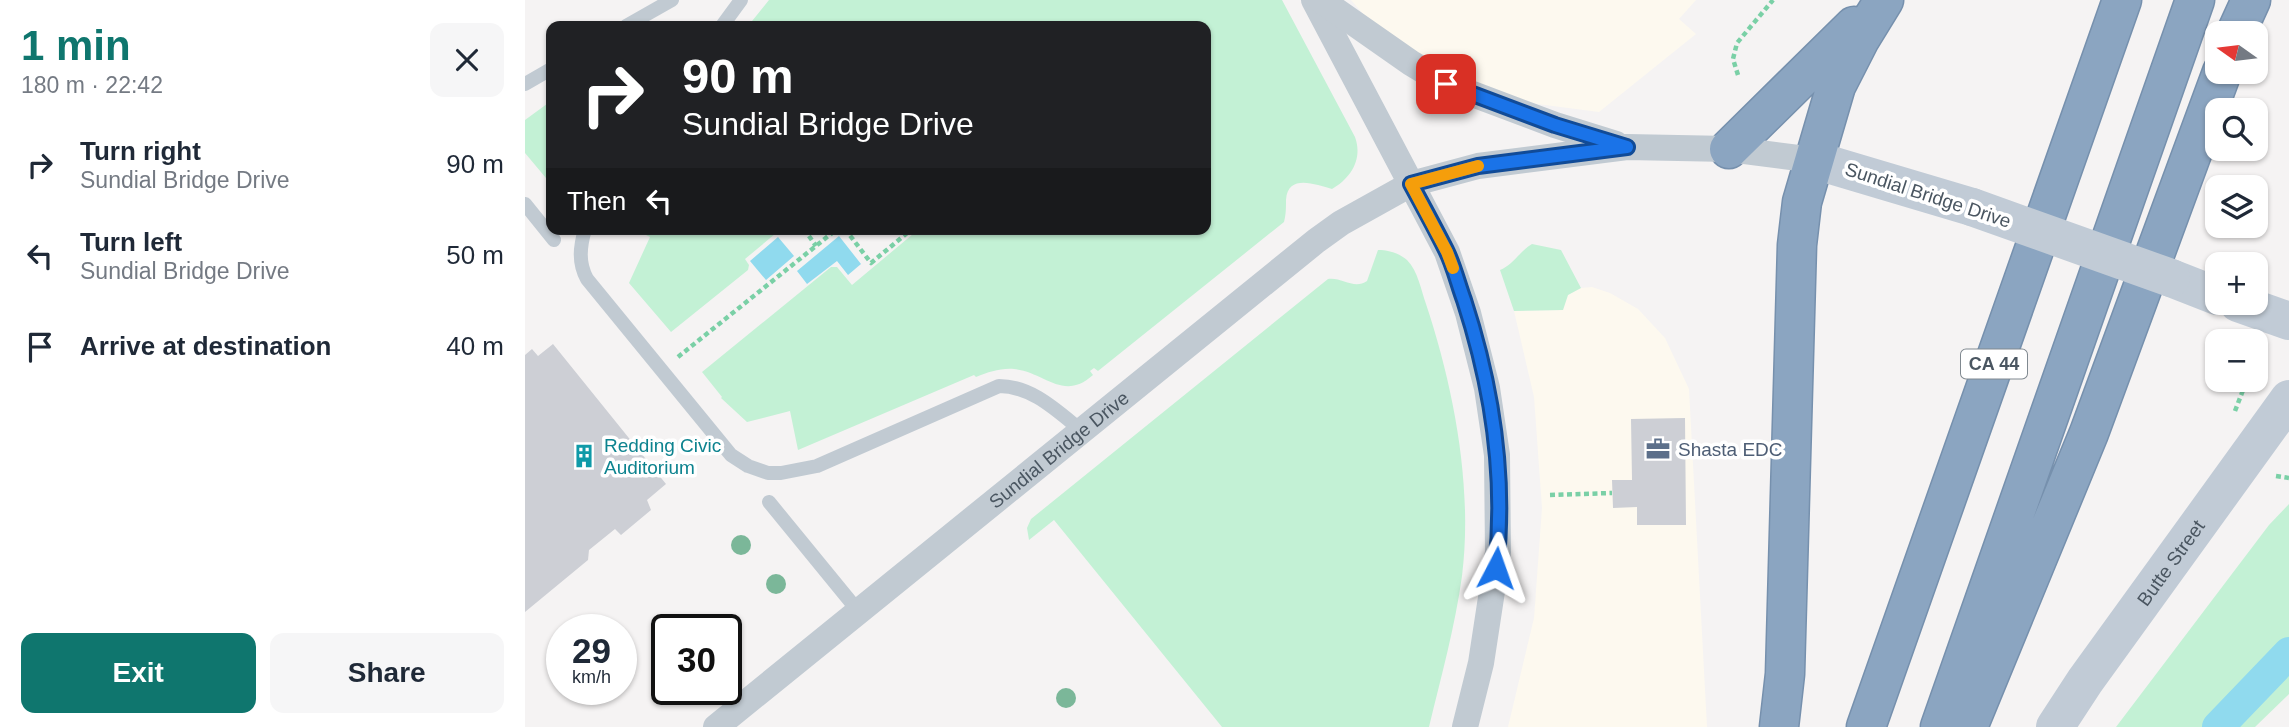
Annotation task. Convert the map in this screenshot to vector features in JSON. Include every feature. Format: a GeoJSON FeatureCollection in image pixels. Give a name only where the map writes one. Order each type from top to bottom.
{"type":"FeatureCollection","features":[{"type":"Feature","properties":{"kind":"highway"},"geometry":{"type":"LineString","coordinates":[[1728,149],[1882,0]]}},
{"type":"Feature","properties":{"kind":"highway"},"geometry":{"type":"LineString","coordinates":[[1779,727],[1785,660],[1797,245],[1802,202],[1836,86],[1882,0]]}},
{"type":"Feature","properties":{"kind":"highway","name":"CA 44"},"geometry":{"type":"LineString","coordinates":[[1866,727],[2122,0]]}},
{"type":"Feature","properties":{"kind":"highway"},"geometry":{"type":"LineString","coordinates":[[1940,727],[2195,0]]}},
{"type":"Feature","properties":{"kind":"highway"},"geometry":{"type":"LineString","coordinates":[[2241,21],[2251,0]]}},
{"type":"Feature","properties":{"kind":"highway"},"geometry":{"type":"LineString","coordinates":[[1968,727],[2089,433],[2218,84]]}},
{"type":"Feature","properties":{"kind":"main road","name":"Sundial Bridge Drive"},"geometry":{"type":"LineString","coordinates":[[1814,160],[1972,208],[2205,291]]}},
{"type":"Feature","properties":{"kind":"main road"},"geometry":{"type":"LineString","coordinates":[[2268,314],[2289,321]]}},
{"type":"Feature","properties":{"kind":"main road","name":"Butte Street"},"geometry":{"type":"LineString","coordinates":[[2055,727],[2085,681],[2289,399]]}},
{"type":"Feature","properties":{"kind":"street"},"geometry":{"type":"LineString","coordinates":[[1314,0],[1447,252],[1468,313],[1490,400],[1497,455],[1498,539],[1494,584],[1481,663],[1465,727]]}},
{"type":"Feature","properties":{"kind":"street","name":"Sundial Bridge Drive"},"geometry":{"type":"LineString","coordinates":[[1321,0],[1446,84],[1555,125],[1627,147]]}},
{"type":"Feature","properties":{"kind":"street","name":"Sundial Bridge Drive"},"geometry":{"type":"LineString","coordinates":[[716,727],[1316,241],[1353,216],[1411,184],[1478,166],[1627,147],[1728,149],[1814,160]]}},
{"type":"Feature","properties":{"kind":"lane"},"geometry":{"type":"LineString","coordinates":[[635,21],[672,0]]}},
{"type":"Feature","properties":{"kind":"lane"},"geometry":{"type":"LineString","coordinates":[[726,21],[741,0]]}},
{"type":"Feature","properties":{"kind":"lane"},"geometry":{"type":"LineString","coordinates":[[525,84],[546,72]]}},
{"type":"Feature","properties":{"kind":"lane"},"geometry":{"type":"LineString","coordinates":[[525,204],[546,230]]}},
{"type":"Feature","properties":{"kind":"lane"},"geometry":{"type":"LineString","coordinates":[[550,235],[554,240]]}},
{"type":"Feature","properties":{"kind":"lane"},"geometry":{"type":"LineString","coordinates":[[584,235],[580,256],[587,279],[731,455],[748,466],[768,473],[817,466],[999,386],[1020,388],[1030,393],[1082,431]]}},
{"type":"Feature","properties":{"kind":"lane"},"geometry":{"type":"LineString","coordinates":[[769,502],[859,612]]}},
{"type":"Feature","properties":{"kind":"path"},"geometry":{"type":"LineString","coordinates":[[1738,75],[1733,59],[1737,43],[1773,0]]}},
{"type":"Feature","properties":{"kind":"path"},"geometry":{"type":"LineString","coordinates":[[808,235],[816,246]]}},
{"type":"Feature","properties":{"kind":"path"},"geometry":{"type":"LineString","coordinates":[[669,364],[830,235]]}},
{"type":"Feature","properties":{"kind":"path"},"geometry":{"type":"LineString","coordinates":[[850,235],[871,263],[905,235]]}},
{"type":"Feature","properties":{"kind":"path"},"geometry":{"type":"LineString","coordinates":[[1550,495],[1612,493]]}},
{"type":"Feature","properties":{"kind":"shaded area"},"geometry":{"type":"Polygon","coordinates":[[[1351,0],[1696,0],[1679,19],[1696,34],[1599,112],[1523,102],[1446,73],[1365,16],[1351,0]]]}},
{"type":"Feature","properties":{"kind":"shaded area"},"geometry":{"type":"Polygon","coordinates":[[[1592,287],[1610,293],[1638,309],[1665,338],[1689,389],[1707,727],[1508,727],[1534,618],[1542,508],[1534,397],[1514,311],[1563,310],[1568,295],[1581,288],[1592,287]]]}},
{"type":"Feature","properties":{"kind":"green space"},"geometry":{"type":"Polygon","coordinates":[[[769,0],[1282,0],[1355,137],[1356,160],[1350,174],[1332,189],[1304,183],[1292,186],[1286,200],[1284,222],[1098,371],[1094,368],[1090,371],[1093,375],[1082,383],[1063,386],[1014,369],[999,370],[976,377],[974,375],[798,450],[790,411],[747,422],[721,398],[702,372],[831,267],[837,267],[852,285],[912,235],[1211,235],[1211,21],[752,21],[769,0]]]}},
{"type":"Feature","properties":{"kind":"green space"},"geometry":{"type":"Polygon","coordinates":[[[546,105],[546,178],[525,153],[525,120],[546,105]]]}},
{"type":"Feature","properties":{"kind":"green space"},"geometry":{"type":"Polygon","coordinates":[[[646,235],[774,235],[745,259],[749,265],[748,270],[671,332],[629,283],[650,237],[646,235]]]}},
{"type":"Feature","properties":{"kind":"green space"},"geometry":{"type":"Polygon","coordinates":[[[1532,244],[1561,250],[1581,288],[1568,295],[1563,310],[1514,311],[1500,270],[1532,244]]]}},
{"type":"Feature","properties":{"kind":"green space"},"geometry":{"type":"Polygon","coordinates":[[[1378,250],[1393,252],[1404,258],[1411,264],[1419,281],[1453,404],[1463,473],[1465,542],[1462,576],[1452,633],[1429,727],[1222,727],[1054,520],[1029,540],[1027,528],[1031,519],[1328,279],[1353,284],[1367,281],[1378,250]]]}},
{"type":"Feature","properties":{"kind":"green space"},"geometry":{"type":"Polygon","coordinates":[[[2289,504],[2289,694],[2255,727],[2116,727],[2269,525],[2289,504]]]}},
{"type":"Feature","properties":{"kind":"water"},"geometry":{"type":"Polygon","coordinates":[[[839,236],[861,264],[848,275],[837,261],[807,284],[797,271],[839,236]]]}},
{"type":"Feature","properties":{"kind":"water"},"geometry":{"type":"Polygon","coordinates":[[[778,237],[794,256],[766,280],[750,261],[778,237]]]}},
{"type":"Feature","properties":{"kind":"building","name":"Redding Civic Auditorium"},"geometry":{"type":"Polygon","coordinates":[[[553,344],[666,484],[647,500],[651,510],[621,535],[615,529],[589,550],[588,560],[525,612],[525,355],[532,349],[538,356],[553,344]]]}},
{"type":"Feature","properties":{"kind":"building","name":"Shasta EDC"},"geometry":{"type":"Polygon","coordinates":[[[1685,418],[1686,525],[1637,525],[1637,507],[1613,508],[1612,480],[1632,480],[1631,419],[1685,418]]]}},
{"type":"Feature","properties":{"kind":"waterway"},"geometry":{"type":"LineString","coordinates":[[2218,727],[2289,653]]}},
{"type":"Feature","properties":{"kind":"slow traffic"},"geometry":{"type":"LineString","coordinates":[[1453,268],[1411,184],[1478,166]]}},
{"type":"Feature","properties":{"kind":"place","name":"Shasta EDC"},"geometry":{"type":"Point","coordinates":[1658,449]}},
{"type":"Feature","properties":{"kind":"place","name":"Redding Civic Auditorium"},"geometry":{"type":"Point","coordinates":[584,456]}},
{"type":"Feature","properties":{"kind":"route"},"geometry":{"type":"LineString","coordinates":[[1446,84],[1555,125],[1627,147],[1478,166],[1411,184],[1447,252],[1468,313],[1490,400],[1497,455],[1499,513],[1496,568]]}}]}
